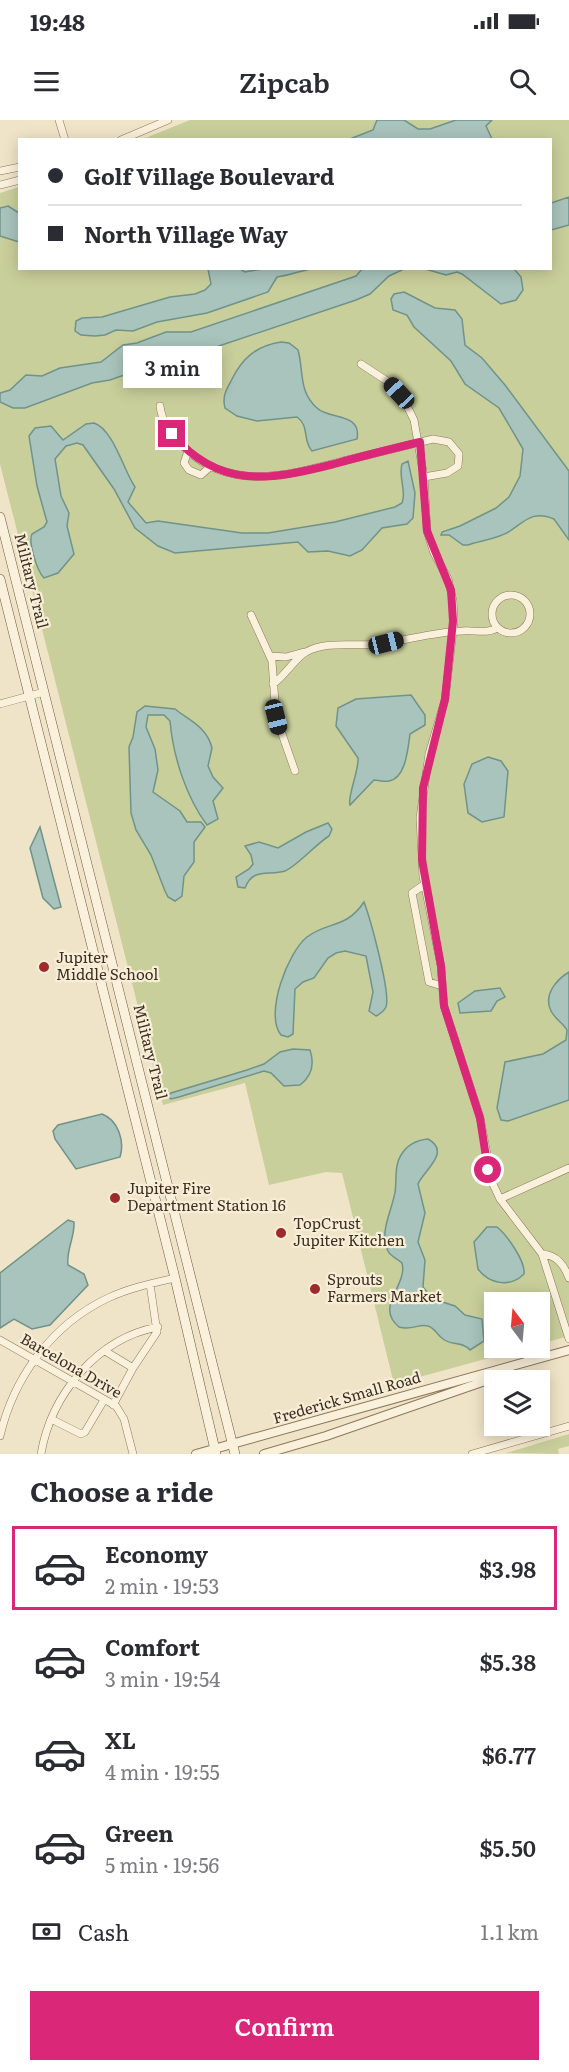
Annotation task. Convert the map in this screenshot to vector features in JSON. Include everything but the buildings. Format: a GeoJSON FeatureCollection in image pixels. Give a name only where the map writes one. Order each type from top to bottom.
{"type":"FeatureCollection","features":[{"type":"Feature","properties":{"kind":"main road","name":"Military Trail"},"geometry":{"type":"LineString","coordinates":[[0,518],[234,1449]]}},
{"type":"Feature","properties":{"kind":"main road","name":"Military Trail"},"geometry":{"type":"LineString","coordinates":[[0,579],[216,1451]]}},
{"type":"Feature","properties":{"kind":"street"},"geometry":{"type":"LineString","coordinates":[[59,120],[64,138]]}},
{"type":"Feature","properties":{"kind":"street"},"geometry":{"type":"LineString","coordinates":[[125,138],[168,120]]}},
{"type":"Feature","properties":{"kind":"street"},"geometry":{"type":"LineString","coordinates":[[0,171],[18,167]]}},
{"type":"Feature","properties":{"kind":"street"},"geometry":{"type":"LineString","coordinates":[[0,185],[18,180]]}},
{"type":"Feature","properties":{"kind":"street"},"geometry":{"type":"LineString","coordinates":[[361,364],[383,376],[399,393],[414,420],[420,442],[428,538],[451,590],[453,621],[445,699],[423,788],[421,843],[425,884],[441,966],[444,1006],[480,1120],[488,1170],[501,1199],[542,1254],[569,1339]]}},
{"type":"Feature","properties":{"kind":"street"},"geometry":{"type":"LineString","coordinates":[[160,406],[164,422],[188,451],[211,466],[248,477],[278,477],[437,438],[445,440],[455,448],[460,458],[455,469],[424,477]]}},
{"type":"Feature","properties":{"kind":"street"},"geometry":{"type":"LineString","coordinates":[[188,451],[184,463],[189,470],[201,475],[211,466]]}},
{"type":"Feature","properties":{"kind":"street"},"geometry":{"type":"LineString","coordinates":[[270,656],[286,657],[331,646],[377,645],[427,633],[468,631],[488,633],[498,628],[512,633],[525,627],[530,613],[523,600],[510,595],[497,602],[492,615],[498,628]]}},
{"type":"Feature","properties":{"kind":"street"},"geometry":{"type":"LineString","coordinates":[[251,615],[270,656],[276,717],[295,771]]}},
{"type":"Feature","properties":{"kind":"street"},"geometry":{"type":"LineString","coordinates":[[273,684],[289,671],[304,652]]}},
{"type":"Feature","properties":{"kind":"street"},"geometry":{"type":"LineString","coordinates":[[0,704],[44,692]]}},
{"type":"Feature","properties":{"kind":"street"},"geometry":{"type":"LineString","coordinates":[[425,884],[412,892],[429,982],[442,986]]}},
{"type":"Feature","properties":{"kind":"street"},"geometry":{"type":"LineString","coordinates":[[501,1199],[569,1168]]}},
{"type":"Feature","properties":{"kind":"street"},"geometry":{"type":"LineString","coordinates":[[161,1222],[176,1218]]}},
{"type":"Feature","properties":{"kind":"street"},"geometry":{"type":"LineString","coordinates":[[542,1254],[551,1255],[561,1262],[569,1278]]}},
{"type":"Feature","properties":{"kind":"street"},"geometry":{"type":"LineString","coordinates":[[0,1436],[9,1404],[34,1360],[50,1340],[86,1311],[108,1298],[175,1278]]}},
{"type":"Feature","properties":{"kind":"street"},"geometry":{"type":"LineString","coordinates":[[113,1405],[158,1327],[150,1284]]}},
{"type":"Feature","properties":{"kind":"street"},"geometry":{"type":"LineString","coordinates":[[41,1454],[51,1419],[72,1381],[105,1351],[132,1336],[158,1327]]}},
{"type":"Feature","properties":{"kind":"street","name":"Barcelona Drive"},"geometry":{"type":"LineString","coordinates":[[0,1340],[113,1405],[124,1419],[133,1454]]}},
{"type":"Feature","properties":{"kind":"street","name":"Frederick Small Road"},"geometry":{"type":"LineString","coordinates":[[196,1454],[234,1449],[569,1350]]}},
{"type":"Feature","properties":{"kind":"street"},"geometry":{"type":"LineString","coordinates":[[105,1351],[133,1368]]}},
{"type":"Feature","properties":{"kind":"street","name":"Frederick Small Road"},"geometry":{"type":"LineString","coordinates":[[264,1454],[326,1436],[454,1392],[485,1381],[506,1369]]}},
{"type":"Feature","properties":{"kind":"street"},"geometry":{"type":"LineString","coordinates":[[51,1419],[81,1434],[85,1432],[104,1400]]}},
{"type":"Feature","properties":{"kind":"street"},"geometry":{"type":"LineString","coordinates":[[472,1454],[493,1451],[569,1426]]}},
{"type":"Feature","properties":{"kind":"green space"},"geometry":{"type":"Polygon","coordinates":[[[190,120],[569,120],[569,1336],[550,1341],[550,1292],[484,1292],[484,1358],[489,1358],[394,1384],[342,1173],[326,1172],[269,1185],[245,1083],[163,1105],[0,464],[0,193],[18,187],[18,270],[552,270],[552,138],[145,138],[190,120]]]}},
{"type":"Feature","properties":{"kind":"green space"},"geometry":{"type":"Polygon","coordinates":[[[569,1434],[569,1446],[558,1449],[559,1454],[506,1453],[569,1434]]]}},
{"type":"Feature","properties":{"kind":"water"},"geometry":{"type":"Polygon","coordinates":[[[377,120],[404,120],[418,129],[430,129],[456,120],[492,120],[486,126],[492,138],[353,138],[373,130],[377,120]]]}},
{"type":"Feature","properties":{"kind":"water"},"geometry":{"type":"Polygon","coordinates":[[[569,197],[569,225],[552,230],[552,203],[569,197]]]}},
{"type":"Feature","properties":{"kind":"water"},"geometry":{"type":"Polygon","coordinates":[[[8,206],[18,212],[18,242],[0,236],[0,208],[8,206]]]}},
{"type":"Feature","properties":{"kind":"water"},"geometry":{"type":"Polygon","coordinates":[[[208,270],[242,270],[245,272],[308,270],[277,277],[268,292],[207,313],[157,322],[133,331],[116,330],[105,335],[81,335],[75,331],[76,321],[82,318],[102,317],[170,297],[195,294],[205,290],[211,284],[208,270]]]}},
{"type":"Feature","properties":{"kind":"water"},"geometry":{"type":"Polygon","coordinates":[[[361,270],[402,270],[389,276],[370,294],[356,300],[210,349],[192,353],[171,352],[144,368],[110,380],[92,383],[25,408],[13,408],[0,402],[0,393],[10,390],[26,375],[42,376],[60,368],[101,362],[123,345],[137,343],[166,332],[191,332],[356,276],[361,270]]]}},
{"type":"Feature","properties":{"kind":"water"},"geometry":{"type":"Polygon","coordinates":[[[428,270],[515,270],[521,277],[523,290],[516,300],[501,304],[462,274],[457,272],[446,275],[428,270]]]}},
{"type":"Feature","properties":{"kind":"water"},"geometry":{"type":"Polygon","coordinates":[[[404,292],[435,308],[455,310],[462,319],[465,345],[482,358],[505,385],[569,471],[569,540],[554,519],[540,516],[525,520],[501,536],[468,545],[463,545],[449,535],[441,535],[442,532],[460,526],[496,508],[509,497],[520,476],[523,449],[499,408],[465,384],[451,361],[414,327],[407,315],[393,310],[391,299],[394,294],[404,292]]]}},
{"type":"Feature","properties":{"kind":"water"},"geometry":{"type":"Polygon","coordinates":[[[281,342],[289,343],[298,350],[304,388],[311,401],[322,412],[350,420],[355,424],[357,439],[312,451],[307,442],[305,429],[297,417],[257,421],[237,416],[225,408],[226,391],[245,360],[257,350],[281,342]]]}},
{"type":"Feature","properties":{"kind":"water"},"geometry":{"type":"Polygon","coordinates":[[[94,423],[107,433],[118,451],[135,487],[128,502],[146,523],[158,521],[242,533],[268,533],[335,522],[395,507],[402,503],[404,494],[401,469],[402,464],[408,461],[415,493],[413,518],[407,524],[382,528],[362,550],[350,556],[328,551],[308,552],[298,542],[175,553],[158,546],[135,528],[114,489],[83,445],[77,443],[66,446],[55,459],[61,496],[69,513],[67,526],[74,554],[58,573],[44,578],[36,563],[31,543],[32,534],[44,527],[47,522],[37,486],[29,436],[35,428],[51,426],[63,440],[86,424],[94,423]]]}},
{"type":"Feature","properties":{"kind":"water"},"geometry":{"type":"Polygon","coordinates":[[[411,695],[425,715],[425,725],[410,734],[403,769],[395,779],[374,780],[350,805],[358,758],[336,726],[338,708],[356,699],[411,695]]]}},
{"type":"Feature","properties":{"kind":"water"},"geometry":{"type":"Polygon","coordinates":[[[145,706],[175,709],[202,730],[212,748],[208,766],[213,777],[223,788],[213,801],[218,819],[207,825],[193,802],[182,776],[174,748],[170,721],[164,715],[148,715],[146,727],[155,749],[158,770],[153,792],[180,811],[187,822],[201,822],[205,827],[194,842],[194,862],[184,876],[182,896],[175,901],[168,897],[165,891],[151,855],[136,830],[131,813],[129,747],[137,712],[145,706]]]}},
{"type":"Feature","properties":{"kind":"water"},"geometry":{"type":"Polygon","coordinates":[[[488,757],[501,761],[508,771],[504,817],[482,822],[468,813],[464,784],[472,764],[488,757]]]}},
{"type":"Feature","properties":{"kind":"water"},"geometry":{"type":"Polygon","coordinates":[[[328,823],[332,829],[329,836],[290,869],[257,875],[248,881],[245,888],[238,887],[236,877],[253,864],[251,855],[245,846],[259,842],[278,848],[328,823]]]}},
{"type":"Feature","properties":{"kind":"water"},"geometry":{"type":"Polygon","coordinates":[[[40,827],[61,907],[54,909],[43,898],[30,848],[40,827]]]}},
{"type":"Feature","properties":{"kind":"water"},"geometry":{"type":"Polygon","coordinates":[[[364,902],[383,972],[386,1007],[376,1016],[369,1011],[373,992],[366,956],[345,951],[336,953],[328,958],[314,978],[303,982],[295,989],[293,1034],[288,1037],[281,1035],[276,1025],[277,999],[286,969],[293,956],[307,937],[344,921],[364,902]]]}},
{"type":"Feature","properties":{"kind":"water"},"geometry":{"type":"Polygon","coordinates":[[[569,972],[569,1100],[508,1121],[501,1120],[497,1108],[505,1062],[543,1054],[566,1040],[567,1030],[553,1014],[549,999],[552,988],[569,972]]]}},
{"type":"Feature","properties":{"kind":"water"},"geometry":{"type":"Polygon","coordinates":[[[500,988],[505,997],[497,1001],[491,1011],[460,1013],[458,1003],[475,991],[500,988]]]}},
{"type":"Feature","properties":{"kind":"water"},"geometry":{"type":"Polygon","coordinates":[[[293,1049],[310,1050],[311,1055],[310,1074],[300,1085],[284,1086],[271,1073],[264,1071],[179,1097],[171,1099],[168,1096],[171,1093],[264,1064],[280,1052],[293,1049]]]}},
{"type":"Feature","properties":{"kind":"water"},"geometry":{"type":"Polygon","coordinates":[[[102,1114],[112,1121],[119,1132],[122,1144],[120,1157],[76,1169],[55,1139],[53,1131],[58,1125],[102,1114]]]}},
{"type":"Feature","properties":{"kind":"water"},"geometry":{"type":"Polygon","coordinates":[[[428,1139],[435,1144],[437,1150],[434,1162],[418,1184],[425,1213],[418,1242],[425,1260],[423,1287],[433,1299],[455,1306],[465,1315],[482,1319],[484,1341],[470,1350],[464,1345],[446,1341],[428,1326],[399,1327],[392,1319],[391,1304],[403,1271],[402,1263],[388,1251],[385,1229],[395,1192],[397,1164],[403,1151],[416,1142],[428,1139]]]}},
{"type":"Feature","properties":{"kind":"water"},"geometry":{"type":"Polygon","coordinates":[[[68,1220],[74,1222],[68,1265],[84,1274],[88,1285],[50,1325],[32,1329],[14,1319],[0,1328],[0,1273],[68,1220]]]}},
{"type":"Feature","properties":{"kind":"water"},"geometry":{"type":"Polygon","coordinates":[[[487,1227],[497,1227],[506,1236],[522,1263],[524,1274],[506,1283],[488,1278],[478,1269],[474,1242],[487,1227]]]}},
{"type":"Feature","properties":{"kind":"place","name":"Jupiter Middle School"},"geometry":{"type":"Point","coordinates":[44,967]}},
{"type":"Feature","properties":{"kind":"place","name":"Jupiter Fire Department Station 16"},"geometry":{"type":"Point","coordinates":[115,1198]}},
{"type":"Feature","properties":{"kind":"place","name":"TopCrust Jupiter Kitchen"},"geometry":{"type":"Point","coordinates":[281,1233]}},
{"type":"Feature","properties":{"kind":"place","name":"Sprouts Farmers Market"},"geometry":{"type":"Point","coordinates":[315,1289]}},
{"type":"Feature","properties":{"kind":"route"},"geometry":{"type":"LineString","coordinates":[[172,434],[188,451],[221,471],[262,478],[296,473],[420,442],[428,538],[448,579],[453,601],[448,681],[429,754],[423,788],[420,819],[423,876],[441,966],[444,1006],[480,1118],[488,1170]]}}]}
